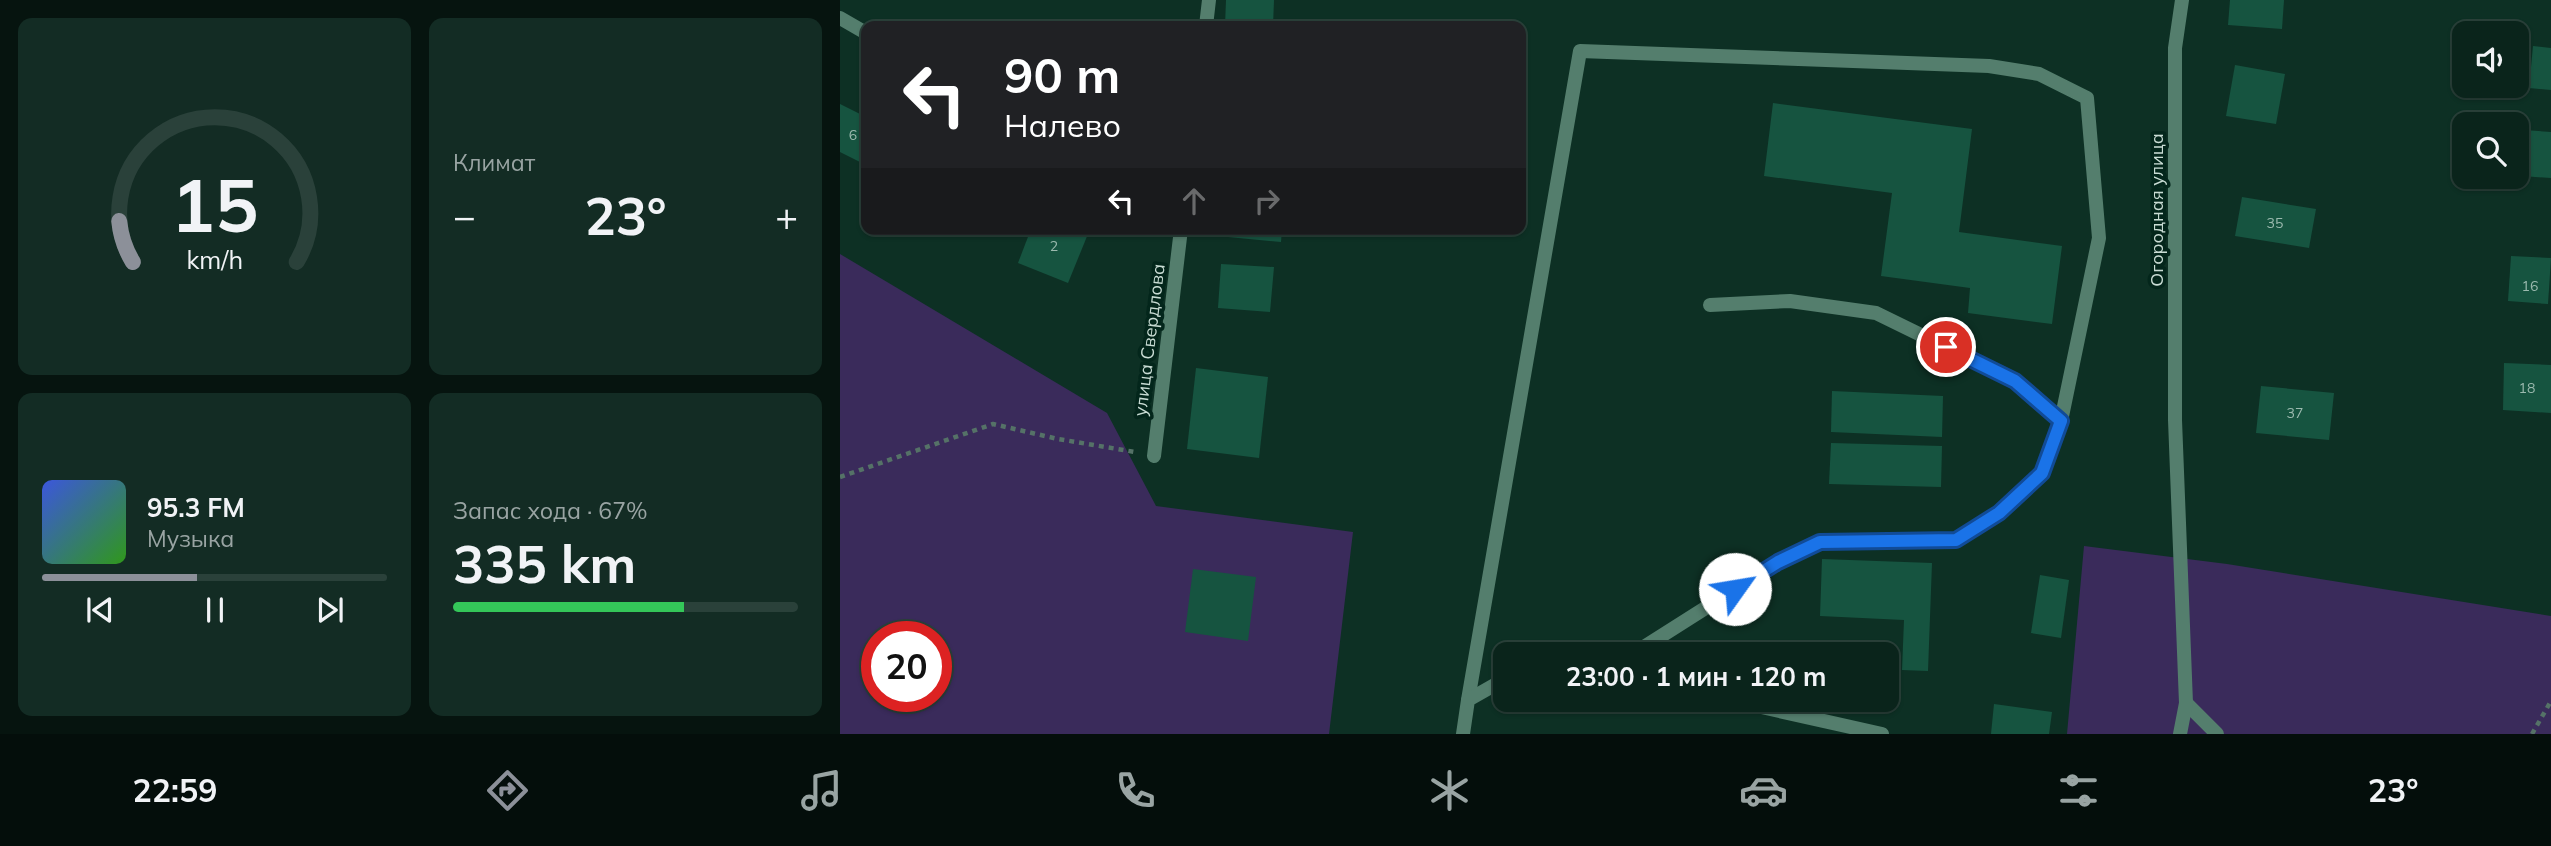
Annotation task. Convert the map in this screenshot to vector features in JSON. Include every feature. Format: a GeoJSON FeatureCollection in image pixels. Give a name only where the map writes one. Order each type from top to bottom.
{"type":"FeatureCollection","features":[{"type":"Feature","properties":{"kind":"street"},"geometry":{"type":"LineString","coordinates":[[1207,21],[1209,0]]}},
{"type":"Feature","properties":{"kind":"street","name":"Огородная улица"},"geometry":{"type":"LineString","coordinates":[[2180,734],[2186,703],[2175,419],[2175,48],[2182,0]]}},
{"type":"Feature","properties":{"kind":"street"},"geometry":{"type":"LineString","coordinates":[[840,18],[861,30]]}},
{"type":"Feature","properties":{"kind":"street"},"geometry":{"type":"LineString","coordinates":[[1463,734],[1580,51],[1989,66],[2039,74],[2087,98],[2099,238],[2061,421],[2042,473],[1999,513],[1956,540],[1820,542],[1778,562],[1652,642]]}},
{"type":"Feature","properties":{"kind":"street","name":"улица Свердлова"},"geometry":{"type":"LineString","coordinates":[[1154,456],[1180,235]]}},
{"type":"Feature","properties":{"kind":"street"},"geometry":{"type":"LineString","coordinates":[[1710,305],[1790,301],[1876,313],[2015,381],[2061,421]]}},
{"type":"Feature","properties":{"kind":"street"},"geometry":{"type":"LineString","coordinates":[[1468,700],[1493,686]]}},
{"type":"Feature","properties":{"kind":"street"},"geometry":{"type":"LineString","coordinates":[[2186,703],[2217,734]]}},
{"type":"Feature","properties":{"kind":"street"},"geometry":{"type":"LineString","coordinates":[[1784,712],[1882,734]]}},
{"type":"Feature","properties":{"kind":"path"},"geometry":{"type":"LineString","coordinates":[[840,477],[993,424],[1154,456]]}},
{"type":"Feature","properties":{"kind":"path"},"geometry":{"type":"LineString","coordinates":[[2532,734],[2551,701]]}},
{"type":"Feature","properties":{"kind":"shaded area"},"geometry":{"type":"Polygon","coordinates":[[[840,254],[1107,413],[1156,506],[1353,532],[1329,734],[840,734],[840,254]]]}},
{"type":"Feature","properties":{"kind":"shaded area"},"geometry":{"type":"Polygon","coordinates":[[[2084,546],[2227,564],[2551,616],[2551,734],[2067,734],[2084,546]]]}},
{"type":"Feature","properties":{"kind":"building"},"geometry":{"type":"Polygon","coordinates":[[[1226,0],[1274,0],[1273,21],[1225,21],[1226,0]]]}},
{"type":"Feature","properties":{"kind":"building"},"geometry":{"type":"Polygon","coordinates":[[[2230,0],[2284,0],[2282,29],[2228,25],[2230,0]]]}},
{"type":"Feature","properties":{"kind":"building"},"geometry":{"type":"Polygon","coordinates":[[[2533,46],[2551,48],[2551,90],[2529,88],[2533,46]]]}},
{"type":"Feature","properties":{"kind":"building"},"geometry":{"type":"Polygon","coordinates":[[[2235,65],[2285,74],[2276,124],[2226,116],[2235,65]]]}},
{"type":"Feature","properties":{"kind":"building"},"geometry":{"type":"Polygon","coordinates":[[[1773,103],[1972,129],[1959,232],[2062,246],[2052,324],[1968,313],[1970,288],[1881,276],[1892,193],[1764,176],[1773,103]]]}},
{"type":"Feature","properties":{"kind":"building"},"geometry":{"type":"Polygon","coordinates":[[[840,104],[861,114],[861,162],[840,152],[840,104]]]}},
{"type":"Feature","properties":{"kind":"building"},"geometry":{"type":"Polygon","coordinates":[[[2529,130],[2551,132],[2551,178],[2529,176],[2529,130]]]}},
{"type":"Feature","properties":{"kind":"building"},"geometry":{"type":"Polygon","coordinates":[[[2242,197],[2316,209],[2309,248],[2235,236],[2242,197]]]}},
{"type":"Feature","properties":{"kind":"building"},"geometry":{"type":"Polygon","coordinates":[[[1029,235],[1088,235],[1068,283],[1018,263],[1029,235]]]}},
{"type":"Feature","properties":{"kind":"building"},"geometry":{"type":"Polygon","coordinates":[[[1228,235],[1282,235],[1281,242],[1228,235]]]}},
{"type":"Feature","properties":{"kind":"building"},"geometry":{"type":"Polygon","coordinates":[[[2511,256],[2551,258],[2548,304],[2508,301],[2511,256]]]}},
{"type":"Feature","properties":{"kind":"building"},"geometry":{"type":"Polygon","coordinates":[[[1221,264],[1274,267],[1270,312],[1218,308],[1221,264]]]}},
{"type":"Feature","properties":{"kind":"building"},"geometry":{"type":"Polygon","coordinates":[[[2504,363],[2551,365],[2551,413],[2503,410],[2504,363]]]}},
{"type":"Feature","properties":{"kind":"building"},"geometry":{"type":"Polygon","coordinates":[[[1196,368],[1268,377],[1259,458],[1187,449],[1196,368]]]}},
{"type":"Feature","properties":{"kind":"building"},"geometry":{"type":"Polygon","coordinates":[[[2261,386],[2334,393],[2329,440],[2256,433],[2261,386]]]}},
{"type":"Feature","properties":{"kind":"building"},"geometry":{"type":"Polygon","coordinates":[[[1832,391],[1943,396],[1942,437],[1831,432],[1832,391]]]}},
{"type":"Feature","properties":{"kind":"building"},"geometry":{"type":"Polygon","coordinates":[[[1831,443],[1942,446],[1941,487],[1829,484],[1831,443]]]}},
{"type":"Feature","properties":{"kind":"building"},"geometry":{"type":"Polygon","coordinates":[[[1822,559],[1932,563],[1928,671],[1902,670],[1904,620],[1820,616],[1822,559]]]}},
{"type":"Feature","properties":{"kind":"building"},"geometry":{"type":"Polygon","coordinates":[[[1193,569],[1256,577],[1248,641],[1185,632],[1193,569]]]}},
{"type":"Feature","properties":{"kind":"building"},"geometry":{"type":"Polygon","coordinates":[[[2040,575],[2069,580],[2061,638],[2031,633],[2040,575]]]}},
{"type":"Feature","properties":{"kind":"building"},"geometry":{"type":"Polygon","coordinates":[[[1994,704],[2052,712],[2049,734],[1991,734],[1994,704]]]}},
{"type":"Feature","properties":{"kind":"route"},"geometry":{"type":"LineString","coordinates":[[1735,589],[1778,562],[1820,542],[1956,540],[1999,513],[2042,473],[2061,421],[2015,381],[1946,347]]}}]}
